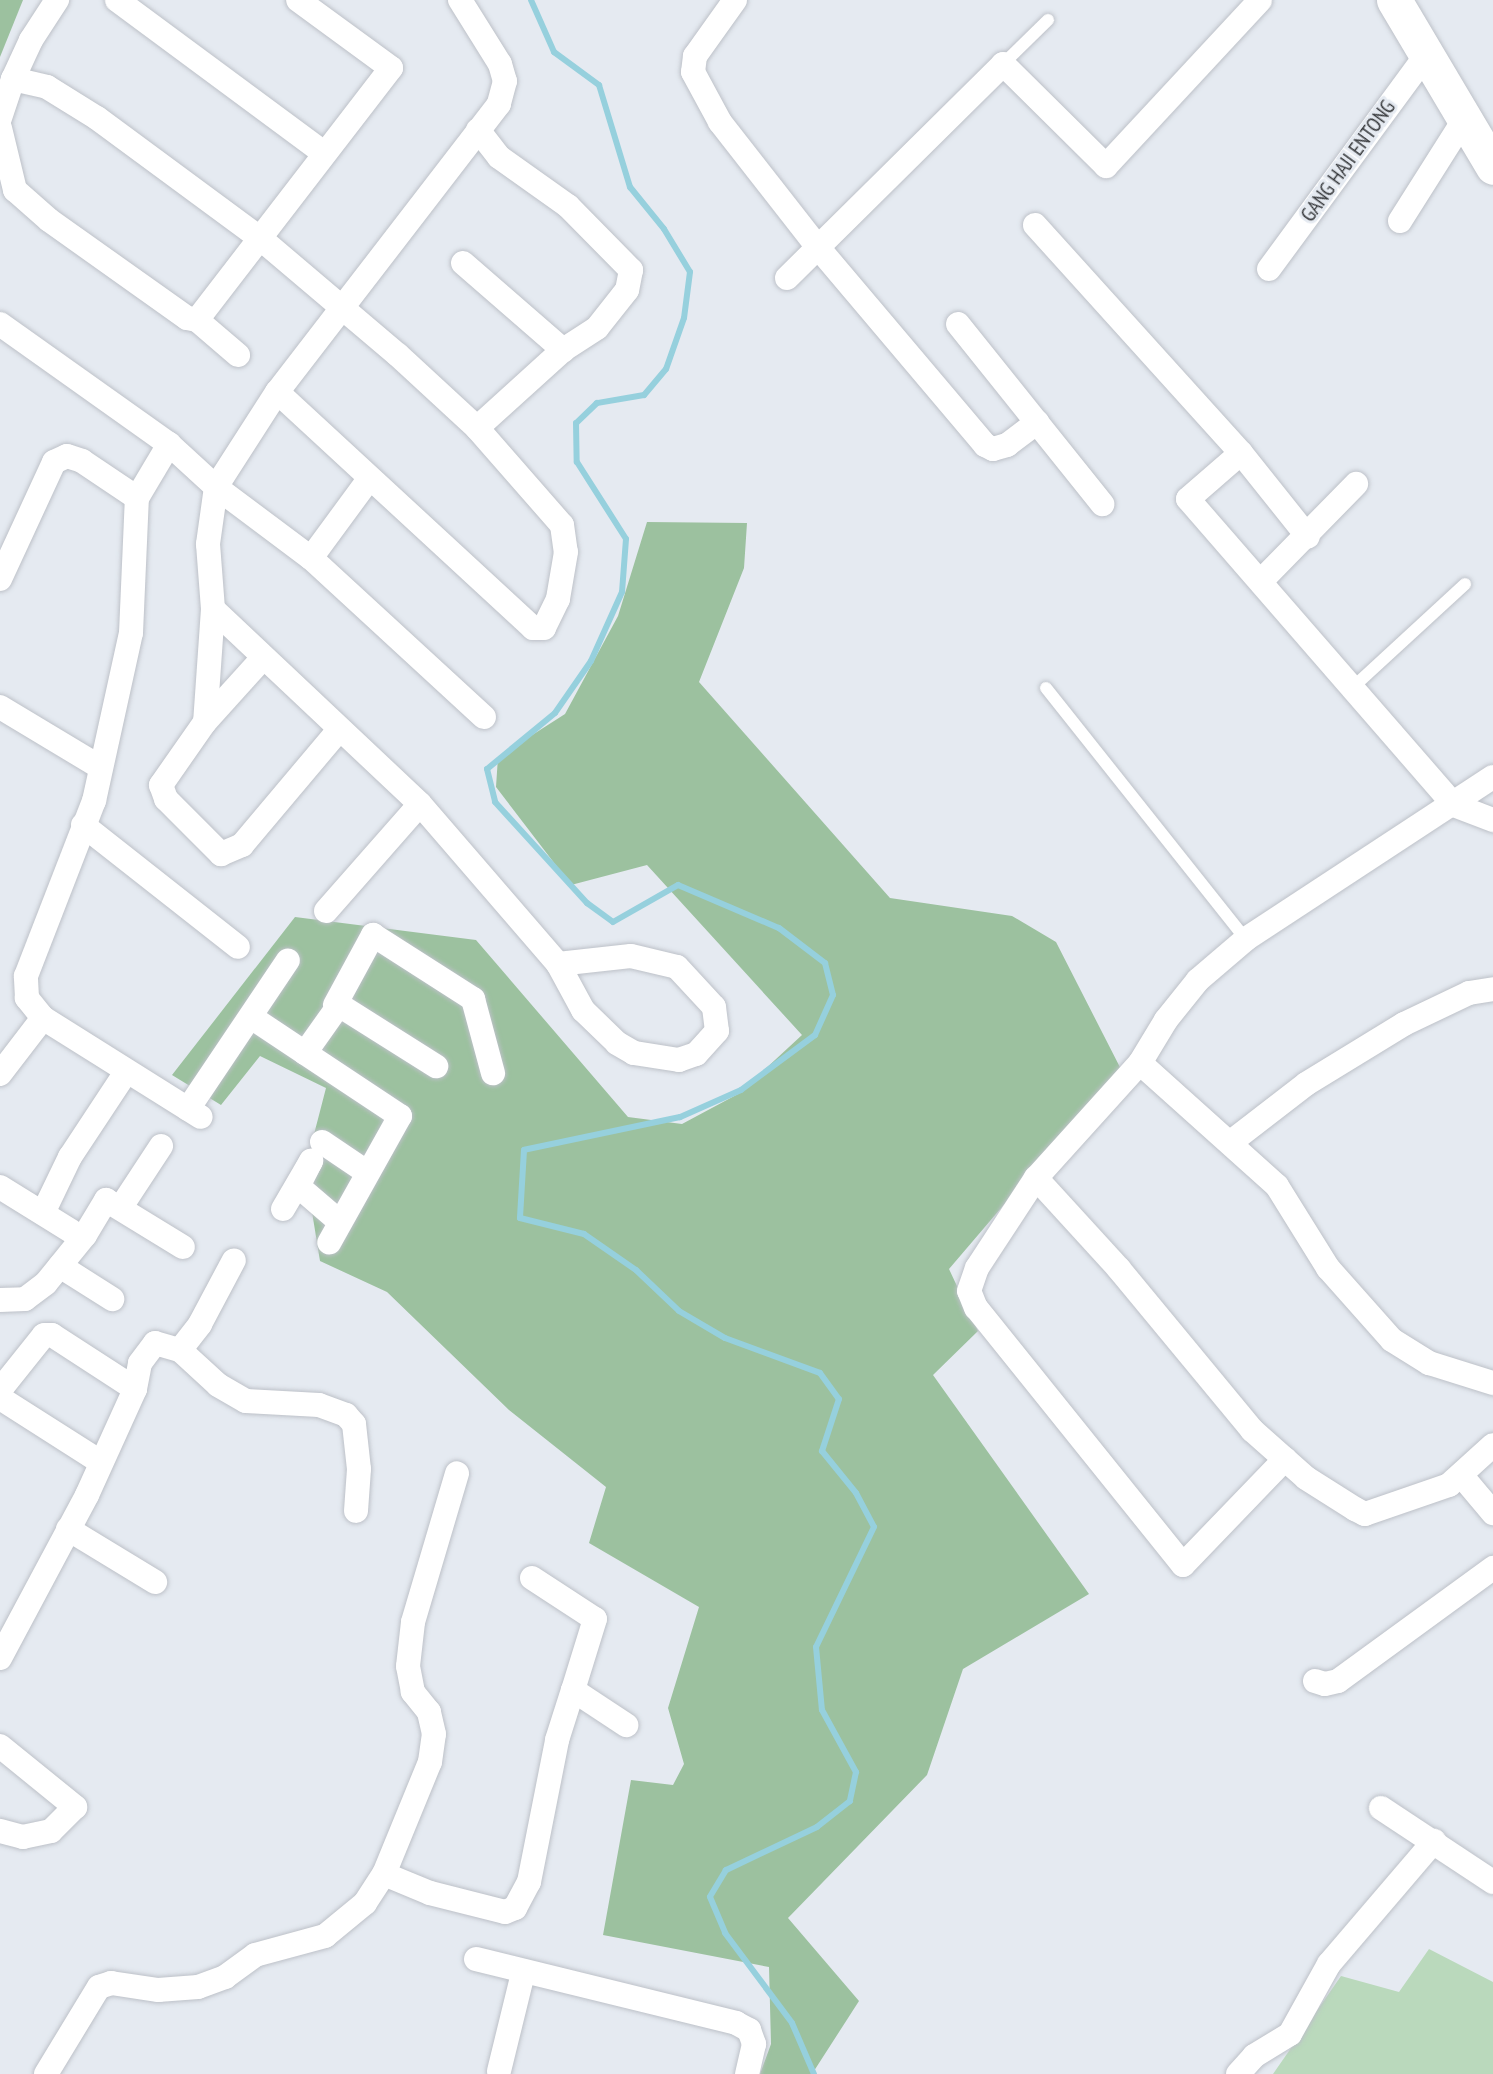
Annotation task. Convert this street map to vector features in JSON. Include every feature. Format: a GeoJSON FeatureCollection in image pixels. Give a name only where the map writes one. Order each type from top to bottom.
{"type":"FeatureCollection","features":[{"type":"Feature","properties":{"kind":"main road"},"geometry":{"type":"LineString","coordinates":[[1394,0],[1493,167]]}},
{"type":"Feature","properties":{"kind":"street"},"geometry":{"type":"LineString","coordinates":[[0,118],[13,79],[31,40],[57,0]]}},
{"type":"Feature","properties":{"kind":"street"},"geometry":{"type":"LineString","coordinates":[[117,0],[324,153]]}},
{"type":"Feature","properties":{"kind":"street"},"geometry":{"type":"LineString","coordinates":[[197,320],[391,68],[298,0]]}},
{"type":"Feature","properties":{"kind":"street"},"geometry":{"type":"LineString","coordinates":[[205,722],[213,609],[208,544],[216,487],[277,392],[499,104],[505,81],[499,64],[460,0]]}},
{"type":"Feature","properties":{"kind":"street"},"geometry":{"type":"LineString","coordinates":[[735,0],[695,56],[693,72],[720,122],[816,245],[985,445],[992,449],[1007,445],[1037,422]]}},
{"type":"Feature","properties":{"kind":"street"},"geometry":{"type":"LineString","coordinates":[[787,278],[816,245],[1003,64],[1106,166],[1260,0]]}},
{"type":"Feature","properties":{"kind":"street","name":"GANG HAJI ENTONG"},"geometry":{"type":"LineString","coordinates":[[1269,269],[1427,54]]}},
{"type":"Feature","properties":{"kind":"street"},"geometry":{"type":"LineString","coordinates":[[13,79],[47,87],[97,118],[261,239],[477,428],[562,525],[566,552],[558,599],[544,628],[533,628],[369,480],[277,392]]}},
{"type":"Feature","properties":{"kind":"street"},"geometry":{"type":"LineString","coordinates":[[1400,221],[1465,118]]}},
{"type":"Feature","properties":{"kind":"street"},"geometry":{"type":"LineString","coordinates":[[0,128],[15,190],[49,220],[187,318],[197,320],[238,355]]}},
{"type":"Feature","properties":{"kind":"street"},"geometry":{"type":"LineString","coordinates":[[477,428],[563,350],[597,328],[628,290],[631,270],[568,206],[499,157],[478,130]]}},
{"type":"Feature","properties":{"kind":"street"},"geometry":{"type":"LineString","coordinates":[[1035,225],[1241,453],[1308,537]]}},
{"type":"Feature","properties":{"kind":"street"},"geometry":{"type":"LineString","coordinates":[[463,263],[563,350]]}},
{"type":"Feature","properties":{"kind":"street"},"geometry":{"type":"LineString","coordinates":[[0,324],[169,444],[216,487],[312,558],[484,717]]}},
{"type":"Feature","properties":{"kind":"street"},"geometry":{"type":"LineString","coordinates":[[958,324],[1102,504]]}},
{"type":"Feature","properties":{"kind":"street"},"geometry":{"type":"LineString","coordinates":[[169,444],[137,498],[135,606],[100,767],[83,825],[26,976],[27,998],[43,1018],[195,1113],[288,960]]}},
{"type":"Feature","properties":{"kind":"street"},"geometry":{"type":"LineString","coordinates":[[1241,453],[1188,499],[1261,581],[1351,690],[1454,805],[1493,820]]}},
{"type":"Feature","properties":{"kind":"street"},"geometry":{"type":"LineString","coordinates":[[0,579],[54,462],[67,456],[82,461],[137,498]]}},
{"type":"Feature","properties":{"kind":"street"},"geometry":{"type":"LineString","coordinates":[[312,558],[369,480]]}},
{"type":"Feature","properties":{"kind":"street"},"geometry":{"type":"LineString","coordinates":[[1261,581],[1308,537],[1356,484]]}},
{"type":"Feature","properties":{"kind":"street"},"geometry":{"type":"LineString","coordinates":[[213,609],[262,659],[419,804],[558,964],[583,1010],[634,1054],[679,1060],[696,1054],[718,1031],[714,1007],[677,967],[631,956],[558,964]]}},
{"type":"Feature","properties":{"kind":"street"},"geometry":{"type":"LineString","coordinates":[[262,659],[205,722],[161,785],[166,799],[221,854],[242,845],[339,730]]}},
{"type":"Feature","properties":{"kind":"street"},"geometry":{"type":"LineString","coordinates":[[0,707],[100,767]]}},
{"type":"Feature","properties":{"kind":"street"},"geometry":{"type":"LineString","coordinates":[[1285,1459],[1183,1565],[976,1308],[969,1290],[977,1268],[1036,1178],[1140,1063],[1166,1020],[1198,980],[1246,939],[1493,777]]}},
{"type":"Feature","properties":{"kind":"street"},"geometry":{"type":"LineString","coordinates":[[326,911],[419,804]]}},
{"type":"Feature","properties":{"kind":"street"},"geometry":{"type":"LineString","coordinates":[[83,825],[238,947]]}},
{"type":"Feature","properties":{"kind":"street"},"geometry":{"type":"LineString","coordinates":[[305,1053],[373,935],[473,999],[494,1073]]}},
{"type":"Feature","properties":{"kind":"street"},"geometry":{"type":"LineString","coordinates":[[1231,1142],[1306,1084],[1404,1024],[1469,993],[1493,989]]}},
{"type":"Feature","properties":{"kind":"street"},"geometry":{"type":"LineString","coordinates":[[335,1005],[436,1066]]}},
{"type":"Feature","properties":{"kind":"street"},"geometry":{"type":"LineString","coordinates":[[251,1017],[400,1116],[334,1233],[298,1186],[311,1161],[283,1209]]}},
{"type":"Feature","properties":{"kind":"street"},"geometry":{"type":"LineString","coordinates":[[0,1074],[43,1018]]}},
{"type":"Feature","properties":{"kind":"street"},"geometry":{"type":"LineString","coordinates":[[1140,1063],[1277,1186],[1328,1268],[1392,1340],[1429,1363],[1493,1383]]}},
{"type":"Feature","properties":{"kind":"street"},"geometry":{"type":"LineString","coordinates":[[43,1213],[71,1157],[126,1072]]}},
{"type":"Feature","properties":{"kind":"street"},"geometry":{"type":"LineString","coordinates":[[322,1142],[368,1173]]}},
{"type":"Feature","properties":{"kind":"street"},"geometry":{"type":"LineString","coordinates":[[121,1207],[161,1146]]}},
{"type":"Feature","properties":{"kind":"street"},"geometry":{"type":"LineString","coordinates":[[1036,1178],[1119,1269],[1252,1430],[1306,1478],[1365,1514],[1449,1485],[1493,1444]]}},
{"type":"Feature","properties":{"kind":"street"},"geometry":{"type":"LineString","coordinates":[[0,1187],[71,1231]]}},
{"type":"Feature","properties":{"kind":"street"},"geometry":{"type":"LineString","coordinates":[[0,1300],[25,1299],[60,1266],[106,1200],[183,1247]]}},
{"type":"Feature","properties":{"kind":"street"},"geometry":{"type":"LineString","coordinates":[[180,1350],[200,1324],[234,1259]]}},
{"type":"Feature","properties":{"kind":"street"},"geometry":{"type":"LineString","coordinates":[[60,1266],[111,1299]]}},
{"type":"Feature","properties":{"kind":"street"},"geometry":{"type":"LineString","coordinates":[[0,1390],[44,1335],[52,1335],[135,1390]]}},
{"type":"Feature","properties":{"kind":"street"},"geometry":{"type":"LineString","coordinates":[[0,1658],[68,1529],[135,1390],[140,1363],[155,1343],[180,1350],[218,1385],[246,1401],[319,1405],[346,1415],[354,1424],[358,1458],[356,1511]]}},
{"type":"Feature","properties":{"kind":"street"},"geometry":{"type":"LineString","coordinates":[[0,1398],[99,1461]]}},
{"type":"Feature","properties":{"kind":"street"},"geometry":{"type":"LineString","coordinates":[[46,2074],[99,1987],[111,1983],[172,1989],[216,1980],[255,1955],[326,1936],[342,1926],[384,1874],[430,1762],[434,1734],[429,1712],[413,1692],[408,1666],[413,1622],[457,1473]]}},
{"type":"Feature","properties":{"kind":"street"},"geometry":{"type":"LineString","coordinates":[[1461,1475],[1493,1513]]}},
{"type":"Feature","properties":{"kind":"street"},"geometry":{"type":"LineString","coordinates":[[68,1529],[155,1582]]}},
{"type":"Feature","properties":{"kind":"street"},"geometry":{"type":"LineString","coordinates":[[1315,1681],[1325,1685],[1338,1681],[1493,1568]]}},
{"type":"Feature","properties":{"kind":"street"},"geometry":{"type":"LineString","coordinates":[[384,1874],[455,1899],[505,1912],[515,1908],[529,1882],[557,1740],[595,1619],[532,1578]]}},
{"type":"Feature","properties":{"kind":"street"},"geometry":{"type":"LineString","coordinates":[[573,1690],[626,1725]]}},
{"type":"Feature","properties":{"kind":"street"},"geometry":{"type":"LineString","coordinates":[[0,1746],[75,1807],[51,1831],[23,1837],[0,1831]]}},
{"type":"Feature","properties":{"kind":"street"},"geometry":{"type":"LineString","coordinates":[[1381,1808],[1493,1882]]}},
{"type":"Feature","properties":{"kind":"street"},"geometry":{"type":"LineString","coordinates":[[1238,2074],[1254,2056],[1290,2034],[1329,1965],[1434,1841]]}},
{"type":"Feature","properties":{"kind":"street"},"geometry":{"type":"LineString","coordinates":[[476,1959],[523,1973],[736,2023],[749,2030],[754,2044],[747,2074]]}},
{"type":"Feature","properties":{"kind":"street"},"geometry":{"type":"LineString","coordinates":[[503,2073],[523,1973]]}},
{"type":"Feature","properties":{"kind":"lane"},"geometry":{"type":"LineString","coordinates":[[1003,64],[1048,20]]}},
{"type":"Feature","properties":{"kind":"lane"},"geometry":{"type":"LineString","coordinates":[[1351,690],[1465,584]]}},
{"type":"Feature","properties":{"kind":"lane"},"geometry":{"type":"LineString","coordinates":[[1046,688],[1246,939]]}},
{"type":"Feature","properties":{"kind":"green space"},"geometry":{"type":"Polygon","coordinates":[[[0,0],[23,0],[0,57],[0,0]]]}},
{"type":"Feature","properties":{"kind":"green space"},"geometry":{"type":"Polygon","coordinates":[[[647,522],[747,523],[744,568],[699,682],[890,898],[1012,916],[1056,942],[1126,1079],[1061,1138],[949,1269],[978,1331],[933,1375],[1089,1594],[963,1669],[927,1775],[788,1918],[859,2001],[812,2074],[760,2074],[771,2044],[769,1967],[603,1935],[631,1780],[673,1785],[684,1764],[668,1708],[699,1607],[589,1543],[606,1487],[509,1410],[387,1292],[320,1261],[305,1169],[326,1088],[260,1056],[221,1105],[172,1075],[295,917],[476,940],[628,1117],[682,1124],[738,1094],[802,1035],[647,865],[571,885],[496,787],[498,757],[565,714],[618,616],[647,522]]]}},
{"type":"Feature","properties":{"kind":"green space"},"geometry":{"type":"Polygon","coordinates":[[[1429,1949],[1493,1982],[1493,2074],[1273,2074],[1341,1976],[1399,1992],[1429,1949]]]}},
{"type":"Feature","properties":{"kind":"waterway"},"geometry":{"type":"LineString","coordinates":[[531,0],[554,52],[599,85],[630,187],[664,229],[690,272],[684,318],[666,369],[644,395],[597,403],[576,423],[577,462],[626,539],[622,592],[591,661],[555,713],[487,769],[495,802],[587,903],[613,922],[678,885],[779,928],[825,963],[833,995],[815,1035],[741,1090],[680,1117],[524,1150],[520,1218],[584,1234],[636,1270],[679,1311],[725,1338],[820,1373],[839,1399],[822,1451],[856,1493],[874,1527],[816,1647],[822,1710],[856,1772],[850,1801],[817,1827],[726,1870],[710,1897],[725,1933],[792,2023],[814,2074]]}}]}
